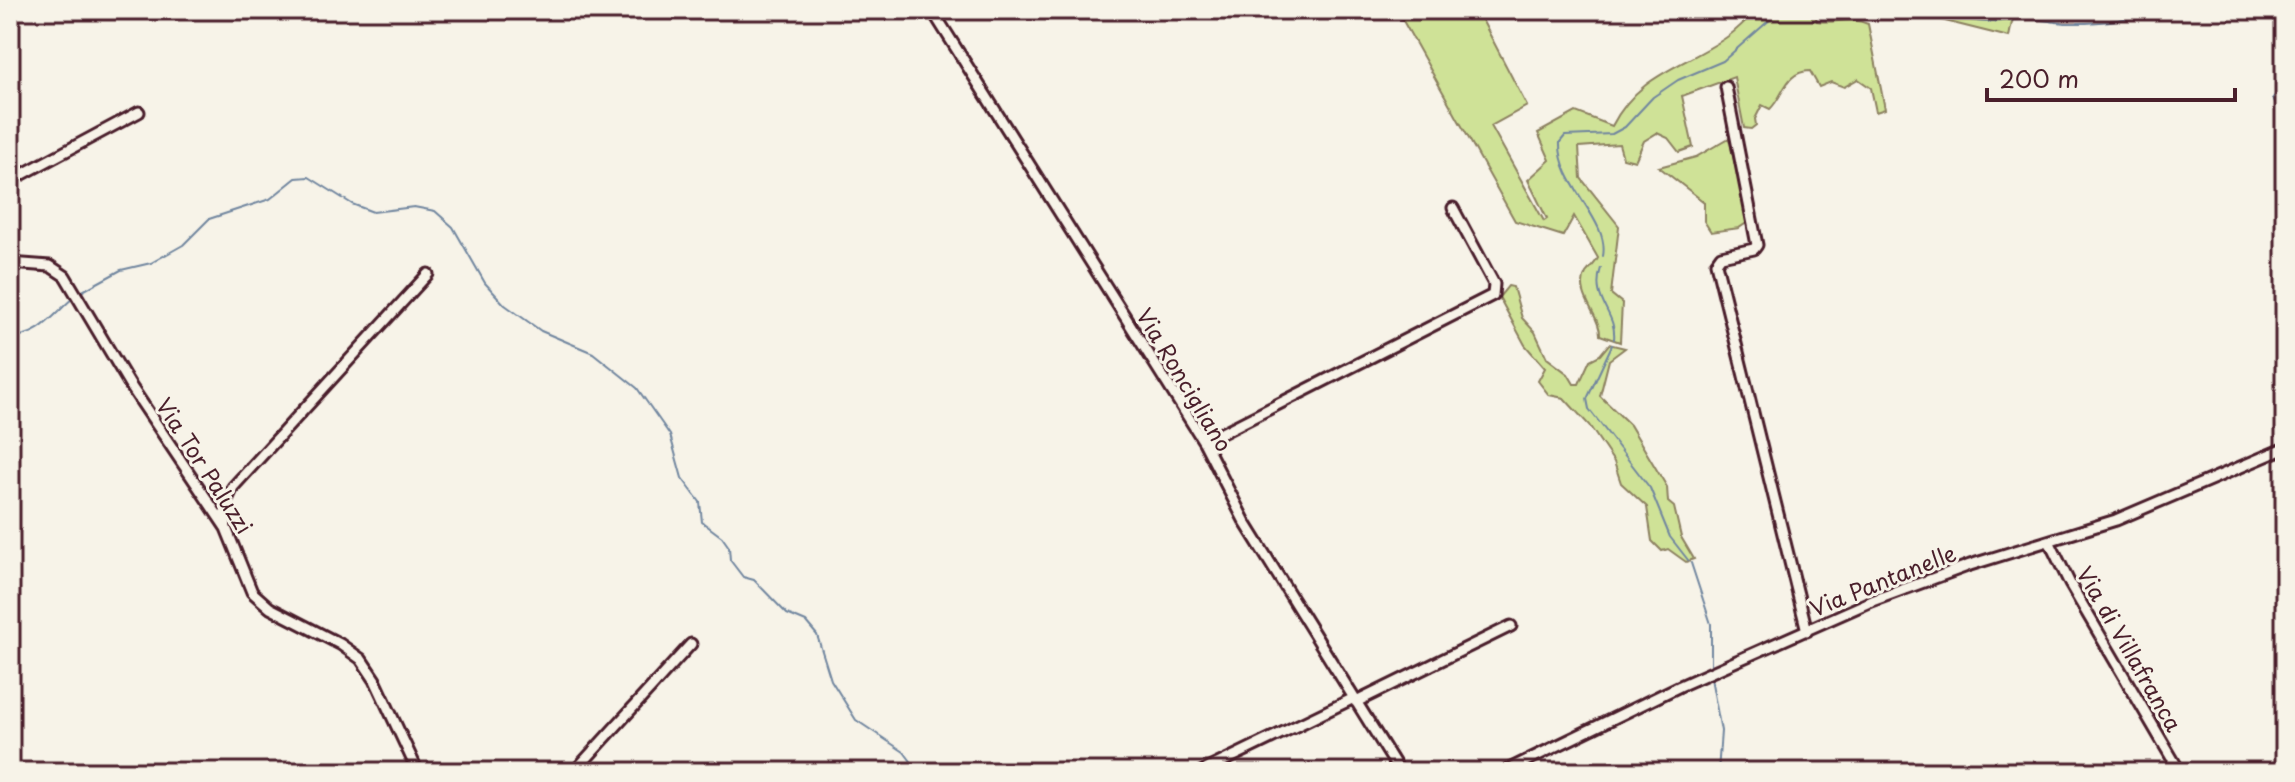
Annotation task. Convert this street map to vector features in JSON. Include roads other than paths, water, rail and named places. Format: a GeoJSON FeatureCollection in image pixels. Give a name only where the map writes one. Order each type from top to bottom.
{"type":"FeatureCollection","features":[{"type":"Feature","properties":{"kind":"street","name":"Via Roncigliano"},"geometry":{"type":"LineString","coordinates":[[932,10],[1204,442],[1246,524],[1400,772]]}},
{"type":"Feature","properties":{"kind":"street"},"geometry":{"type":"LineString","coordinates":[[1726,87],[1757,245],[1754,249],[1721,256],[1716,263],[1807,631]]}},
{"type":"Feature","properties":{"kind":"street"},"geometry":{"type":"LineString","coordinates":[[10,181],[139,112]]}},
{"type":"Feature","properties":{"kind":"street"},"geometry":{"type":"LineString","coordinates":[[1204,442],[1493,295],[1494,284],[1453,208]]}},
{"type":"Feature","properties":{"kind":"street","name":"Via Tor Paluzzi"},"geometry":{"type":"LineString","coordinates":[[10,263],[50,266],[63,274],[130,385],[226,528],[248,584],[258,599],[344,646],[366,665],[418,772]]}},
{"type":"Feature","properties":{"kind":"street"},"geometry":{"type":"LineString","coordinates":[[226,528],[225,504],[233,487],[428,274]]}},
{"type":"Feature","properties":{"kind":"street","name":"Via Pantanelle"},"geometry":{"type":"LineString","coordinates":[[1503,772],[1694,680],[1912,585],[2050,543],[2163,502],[2285,448]]}},
{"type":"Feature","properties":{"kind":"street","name":"Via di Villafranca"},"geometry":{"type":"LineString","coordinates":[[2050,543],[2070,584],[2180,772]]}},
{"type":"Feature","properties":{"kind":"street"},"geometry":{"type":"LineString","coordinates":[[1201,772],[1511,626]]}},
{"type":"Feature","properties":{"kind":"street"},"geometry":{"type":"LineString","coordinates":[[574,772],[691,644]]}},
{"type":"Feature","properties":{"kind":"waterway"},"geometry":{"type":"LineString","coordinates":[[1603,256],[1599,229],[1567,173],[1560,142],[1565,136],[1612,134],[1625,127],[1653,97],[1678,80],[1723,61],[1781,10]]}},
{"type":"Feature","properties":{"kind":"waterway"},"geometry":{"type":"LineString","coordinates":[[1941,10],[1983,22],[2031,19],[2064,23],[2119,20],[2167,10]]}},
{"type":"Feature","properties":{"kind":"waterway"},"geometry":{"type":"LineString","coordinates":[[2264,10],[2278,21],[2285,34]]}},
{"type":"Feature","properties":{"kind":"waterway"},"geometry":{"type":"LineString","coordinates":[[2285,84],[2273,98],[2285,121]]}},
{"type":"Feature","properties":{"kind":"waterway"},"geometry":{"type":"LineString","coordinates":[[79,293],[121,270],[151,263],[183,245],[209,219],[270,199],[296,178],[309,177],[352,204],[373,212],[414,207],[435,211],[453,227],[485,283],[505,305],[541,331],[593,353],[637,388],[670,435],[682,478],[700,502],[702,522],[722,537],[729,547],[730,560],[743,577],[754,580],[787,614],[806,622],[817,635],[831,680],[856,720],[904,752],[919,772]]}},
{"type":"Feature","properties":{"kind":"waterway"},"geometry":{"type":"LineString","coordinates":[[1601,268],[1599,289],[1612,321],[1614,339]]}},
{"type":"Feature","properties":{"kind":"waterway"},"geometry":{"type":"LineString","coordinates":[[10,337],[38,329],[74,297]]}},
{"type":"Feature","properties":{"kind":"waterway"},"geometry":{"type":"LineString","coordinates":[[1612,345],[1587,399],[1589,409],[1650,488],[1670,537],[1688,560]]}},
{"type":"Feature","properties":{"kind":"waterway"},"geometry":{"type":"LineString","coordinates":[[1691,563],[1711,624],[1711,665]]}},
{"type":"Feature","properties":{"kind":"waterway"},"geometry":{"type":"LineString","coordinates":[[1711,678],[1721,731],[1718,772]]}}]}
